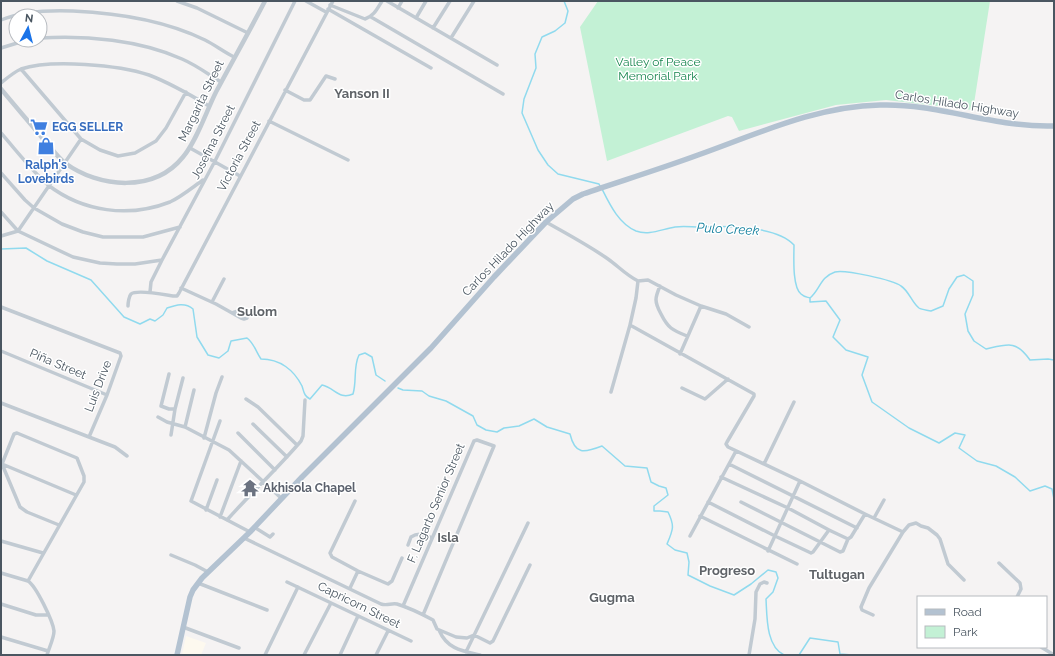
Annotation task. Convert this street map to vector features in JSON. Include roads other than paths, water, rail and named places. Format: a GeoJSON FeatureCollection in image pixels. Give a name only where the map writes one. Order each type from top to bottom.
{"type":"FeatureCollection","features":[{"type":"Feature","properties":{"kind":"main road","name":"Carlos Hilado Highway"},"geometry":{"type":"LineString","coordinates":[[177,655],[190,597],[198,583],[431,348],[494,277],[546,222],[573,199],[793,121],[824,112],[853,107],[881,105],[909,106],[1000,123],[1023,126],[1054,126]]}},
{"type":"Feature","properties":{"kind":"street"},"geometry":{"type":"LineString","coordinates":[[176,1],[197,8],[248,33]]}},
{"type":"Feature","properties":{"kind":"street","name":"Margarita Street"},"geometry":{"type":"LineString","coordinates":[[1,89],[64,162],[88,175],[119,183],[137,182],[156,177],[172,168],[190,148],[208,106],[265,1]]}},
{"type":"Feature","properties":{"kind":"street","name":"Josefina Street"},"geometry":{"type":"LineString","coordinates":[[150,292],[151,282],[215,161],[295,1]]}},
{"type":"Feature","properties":{"kind":"street"},"geometry":{"type":"LineString","coordinates":[[306,1],[365,20],[371,17],[382,1]]}},
{"type":"Feature","properties":{"kind":"street","name":"Victoria Street"},"geometry":{"type":"LineString","coordinates":[[181,288],[332,1]]}},
{"type":"Feature","properties":{"kind":"street"},"geometry":{"type":"LineString","coordinates":[[387,1],[497,65]]}},
{"type":"Feature","properties":{"kind":"street"},"geometry":{"type":"LineString","coordinates":[[398,8],[402,1]]}},
{"type":"Feature","properties":{"kind":"street"},"geometry":{"type":"LineString","coordinates":[[416,18],[426,1]]}},
{"type":"Feature","properties":{"kind":"street"},"geometry":{"type":"LineString","coordinates":[[433,28],[450,1]]}},
{"type":"Feature","properties":{"kind":"street"},"geometry":{"type":"LineString","coordinates":[[451,38],[474,1]]}},
{"type":"Feature","properties":{"kind":"street"},"geometry":{"type":"LineString","coordinates":[[328,9],[431,68]]}},
{"type":"Feature","properties":{"kind":"street"},"geometry":{"type":"LineString","coordinates":[[1,20],[30,12],[56,10],[114,14],[151,21],[177,29],[205,40],[234,57]]}},
{"type":"Feature","properties":{"kind":"street"},"geometry":{"type":"LineString","coordinates":[[371,17],[503,94]]}},
{"type":"Feature","properties":{"kind":"street"},"geometry":{"type":"LineString","coordinates":[[48,38],[91,38],[111,40],[144,47],[182,59],[221,82]]}},
{"type":"Feature","properties":{"kind":"street"},"geometry":{"type":"LineString","coordinates":[[1,83],[21,69],[47,65],[71,64],[108,67],[148,75],[176,86],[208,106]]}},
{"type":"Feature","properties":{"kind":"street"},"geometry":{"type":"LineString","coordinates":[[21,69],[81,139],[100,150],[118,156],[135,153],[156,140],[166,128],[186,92]]}},
{"type":"Feature","properties":{"kind":"street"},"geometry":{"type":"LineString","coordinates":[[285,90],[304,100],[310,100],[326,76],[335,79]]}},
{"type":"Feature","properties":{"kind":"street"},"geometry":{"type":"LineString","coordinates":[[269,122],[348,160]]}},
{"type":"Feature","properties":{"kind":"street"},"geometry":{"type":"LineString","coordinates":[[1,133],[49,185],[70,198],[94,208],[120,211],[148,209],[171,201],[204,180]]}},
{"type":"Feature","properties":{"kind":"street"},"geometry":{"type":"LineString","coordinates":[[1,236],[18,231],[81,139]]}},
{"type":"Feature","properties":{"kind":"street"},"geometry":{"type":"LineString","coordinates":[[190,148],[240,176]]}},
{"type":"Feature","properties":{"kind":"street"},"geometry":{"type":"LineString","coordinates":[[1,173],[34,208],[62,224],[83,232],[103,237],[143,237],[180,227]]}},
{"type":"Feature","properties":{"kind":"street"},"geometry":{"type":"LineString","coordinates":[[1,212],[18,231],[73,256],[100,263],[135,264],[162,260]]}},
{"type":"Feature","properties":{"kind":"street"},"geometry":{"type":"LineString","coordinates":[[546,222],[585,244],[638,281],[648,280],[676,295],[700,306],[726,314],[750,327]]}},
{"type":"Feature","properties":{"kind":"street"},"geometry":{"type":"LineString","coordinates":[[212,302],[224,279]]}},
{"type":"Feature","properties":{"kind":"street"},"geometry":{"type":"LineString","coordinates":[[611,392],[630,325],[638,281]]}},
{"type":"Feature","properties":{"kind":"street"},"geometry":{"type":"LineString","coordinates":[[660,286],[656,295],[656,304],[666,325],[676,332],[687,336]]}},
{"type":"Feature","properties":{"kind":"street"},"geometry":{"type":"LineString","coordinates":[[128,306],[131,294],[150,292],[177,296],[181,288],[232,313]]}},
{"type":"Feature","properties":{"kind":"street"},"geometry":{"type":"LineString","coordinates":[[680,354],[700,306]]}},
{"type":"Feature","properties":{"kind":"street","name":"Luis Drive"},"geometry":{"type":"LineString","coordinates":[[1,307],[120,353],[121,357],[107,395],[89,437]]}},
{"type":"Feature","properties":{"kind":"street"},"geometry":{"type":"LineString","coordinates":[[630,325],[680,354],[752,392],[754,396],[726,442],[728,447],[903,532]]}},
{"type":"Feature","properties":{"kind":"street","name":"Piña Street"},"geometry":{"type":"LineString","coordinates":[[1,351],[107,395]]}},
{"type":"Feature","properties":{"kind":"street"},"geometry":{"type":"LineString","coordinates":[[169,374],[161,406],[169,409],[175,408]]}},
{"type":"Feature","properties":{"kind":"street"},"geometry":{"type":"LineString","coordinates":[[204,438],[222,377]]}},
{"type":"Feature","properties":{"kind":"street"},"geometry":{"type":"LineString","coordinates":[[171,435],[182,378]]}},
{"type":"Feature","properties":{"kind":"street"},"geometry":{"type":"LineString","coordinates":[[682,388],[705,399],[728,379]]}},
{"type":"Feature","properties":{"kind":"street"},"geometry":{"type":"LineString","coordinates":[[185,427],[194,390]]}},
{"type":"Feature","properties":{"kind":"street"},"geometry":{"type":"LineString","coordinates":[[246,399],[258,407],[297,445]]}},
{"type":"Feature","properties":{"kind":"street"},"geometry":{"type":"LineString","coordinates":[[228,520],[287,457],[303,436],[305,400]]}},
{"type":"Feature","properties":{"kind":"street"},"geometry":{"type":"LineString","coordinates":[[764,464],[794,402]]}},
{"type":"Feature","properties":{"kind":"street"},"geometry":{"type":"LineString","coordinates":[[1,408],[2,403],[115,448],[127,456]]}},
{"type":"Feature","properties":{"kind":"street"},"geometry":{"type":"LineString","coordinates":[[158,417],[167,422],[185,427],[228,449],[281,498]]}},
{"type":"Feature","properties":{"kind":"street"},"geometry":{"type":"LineString","coordinates":[[220,421],[191,501],[250,532]]}},
{"type":"Feature","properties":{"kind":"street"},"geometry":{"type":"LineString","coordinates":[[252,424],[287,457]]}},
{"type":"Feature","properties":{"kind":"street"},"geometry":{"type":"LineString","coordinates":[[28,581],[84,482],[84,479],[77,458],[16,433],[13,434],[1,464],[20,507],[27,512],[59,525]]}},
{"type":"Feature","properties":{"kind":"street"},"geometry":{"type":"LineString","coordinates":[[238,433],[275,470]]}},
{"type":"Feature","properties":{"kind":"street","name":"F. Lagarto Senior Street"},"geometry":{"type":"LineString","coordinates":[[403,606],[474,441],[477,440],[494,446],[423,615]]}},
{"type":"Feature","properties":{"kind":"street"},"geometry":{"type":"LineString","coordinates":[[690,536],[736,451]]}},
{"type":"Feature","properties":{"kind":"street"},"geometry":{"type":"LineString","coordinates":[[220,517],[241,461]]}},
{"type":"Feature","properties":{"kind":"street"},"geometry":{"type":"LineString","coordinates":[[1,464],[76,495]]}},
{"type":"Feature","properties":{"kind":"street"},"geometry":{"type":"LineString","coordinates":[[729,464],[857,528]]}},
{"type":"Feature","properties":{"kind":"street"},"geometry":{"type":"LineString","coordinates":[[721,477],[848,538]]}},
{"type":"Feature","properties":{"kind":"street"},"geometry":{"type":"LineString","coordinates":[[206,510],[217,480]]}},
{"type":"Feature","properties":{"kind":"street"},"geometry":{"type":"LineString","coordinates":[[768,550],[800,481]]}},
{"type":"Feature","properties":{"kind":"street"},"geometry":{"type":"LineString","coordinates":[[874,518],[884,500]]}},
{"type":"Feature","properties":{"kind":"street"},"geometry":{"type":"LineString","coordinates":[[355,501],[330,553],[332,557],[358,571],[390,583],[402,558]]}},
{"type":"Feature","properties":{"kind":"street"},"geometry":{"type":"LineString","coordinates":[[708,502],[811,553],[829,530]]}},
{"type":"Feature","properties":{"kind":"street"},"geometry":{"type":"LineString","coordinates":[[741,502],[820,543],[842,552],[848,538],[851,537],[865,514]]}},
{"type":"Feature","properties":{"kind":"street"},"geometry":{"type":"LineString","coordinates":[[700,516],[797,564]]}},
{"type":"Feature","properties":{"kind":"street"},"geometry":{"type":"LineString","coordinates":[[466,652],[528,523]]}},
{"type":"Feature","properties":{"kind":"street"},"geometry":{"type":"LineString","coordinates":[[873,615],[862,610],[861,604],[887,557],[909,525],[916,523],[928,528],[937,535],[940,539],[948,564],[964,580]]}},
{"type":"Feature","properties":{"kind":"street"},"geometry":{"type":"LineString","coordinates":[[254,527],[269,537],[273,534]]}},
{"type":"Feature","properties":{"kind":"street"},"geometry":{"type":"LineString","coordinates":[[408,545],[411,537],[418,534],[432,538]]}},
{"type":"Feature","properties":{"kind":"street"},"geometry":{"type":"LineString","coordinates":[[244,538],[384,605],[393,604],[403,606],[434,620],[437,629],[446,643],[466,652],[480,655]]}},
{"type":"Feature","properties":{"kind":"street"},"geometry":{"type":"LineString","coordinates":[[1,541],[43,554]]}},
{"type":"Feature","properties":{"kind":"street"},"geometry":{"type":"LineString","coordinates":[[171,555],[208,572]]}},
{"type":"Feature","properties":{"kind":"street"},"geometry":{"type":"LineString","coordinates":[[999,563],[1020,583],[1021,589],[1018,596]]}},
{"type":"Feature","properties":{"kind":"street"},"geometry":{"type":"LineString","coordinates":[[439,630],[456,637],[464,638],[474,635],[488,642],[493,641],[530,565]]}},
{"type":"Feature","properties":{"kind":"street"},"geometry":{"type":"LineString","coordinates":[[350,588],[358,571]]}},
{"type":"Feature","properties":{"kind":"street"},"geometry":{"type":"LineString","coordinates":[[1,573],[28,581],[34,585],[53,625],[54,634],[47,653],[1,637]]}},
{"type":"Feature","properties":{"kind":"street","name":"Capricorn Street"},"geometry":{"type":"LineString","coordinates":[[287,582],[411,641]]}},
{"type":"Feature","properties":{"kind":"street"},"geometry":{"type":"LineString","coordinates":[[749,655],[755,619],[756,592],[760,584],[764,582],[767,583]]}},
{"type":"Feature","properties":{"kind":"street"},"geometry":{"type":"LineString","coordinates":[[198,583],[267,610]]}},
{"type":"Feature","properties":{"kind":"street"},"geometry":{"type":"LineString","coordinates":[[265,655],[298,587]]}},
{"type":"Feature","properties":{"kind":"street"},"geometry":{"type":"LineString","coordinates":[[304,655],[331,603]]}},
{"type":"Feature","properties":{"kind":"street"},"geometry":{"type":"LineString","coordinates":[[1,604],[36,615],[48,615]]}},
{"type":"Feature","properties":{"kind":"street"},"geometry":{"type":"LineString","coordinates":[[340,655],[358,616]]}},
{"type":"Feature","properties":{"kind":"street"},"geometry":{"type":"LineString","coordinates":[[183,628],[239,648]]}},
{"type":"Feature","properties":{"kind":"street"},"geometry":{"type":"LineString","coordinates":[[376,655],[388,631]]}},
{"type":"Feature","properties":{"kind":"street"},"geometry":{"type":"LineString","coordinates":[[1043,648],[1054,655]]}},
{"type":"Feature","properties":{"kind":"waterway","name":"Pulo Creek"},"geometry":{"type":"LineString","coordinates":[[564,1],[568,11],[565,23],[555,31],[542,37],[535,54],[536,68],[524,99],[522,113],[538,150],[548,165],[558,174],[599,184],[600,186]]}},
{"type":"Feature","properties":{"kind":"waterway","name":"Pulo Creek"},"geometry":{"type":"LineString","coordinates":[[602,189],[620,219],[636,231],[646,233],[678,227],[736,227],[763,230],[786,238],[794,245],[794,271],[796,285],[803,296],[810,298],[826,277],[840,271],[879,278],[901,286],[919,308],[931,311],[943,306],[949,289],[957,277],[964,275],[973,281],[973,295],[965,314],[968,331],[974,341],[986,349],[1006,345],[1016,346],[1030,360],[1054,360]]}},
{"type":"Feature","properties":{"kind":"waterway"},"geometry":{"type":"LineString","coordinates":[[1,249],[26,248],[47,261],[91,280],[124,317],[140,324],[150,319],[155,321],[163,315],[167,308],[187,305],[193,309],[197,337],[208,355],[219,358],[228,351],[231,341],[247,338],[261,359],[280,363],[291,370],[299,380],[305,395],[310,399],[322,385],[340,395],[344,396],[353,394],[357,360],[359,355],[365,353],[372,357],[376,375],[385,381]]}},
{"type":"Feature","properties":{"kind":"waterway"},"geometry":{"type":"LineString","coordinates":[[810,298],[810,302],[826,301],[840,320],[833,337],[846,350],[868,357],[862,375],[872,402],[909,428],[939,443],[955,433],[965,435],[959,448],[977,461],[996,466],[1015,477],[1030,491],[1045,486],[1052,489],[1054,499]]}},
{"type":"Feature","properties":{"kind":"waterway"},"geometry":{"type":"LineString","coordinates":[[398,388],[403,390],[422,391],[429,396],[446,401],[473,416],[477,425],[486,430],[497,432],[504,428],[519,426],[534,419],[547,427],[570,434],[572,441],[578,449],[585,451],[602,446],[625,466],[647,468],[651,482],[666,488],[668,495],[654,506],[654,511],[668,512],[672,521],[672,528],[667,544],[675,550],[687,553],[689,562],[688,575],[710,586],[734,595],[751,584],[768,570],[776,572],[778,578],[773,592],[766,599],[767,622],[774,645],[778,651],[784,655]]}},
{"type":"Feature","properties":{"kind":"waterway"},"geometry":{"type":"LineString","coordinates":[[799,655],[810,638],[838,642],[840,654],[852,655]]}},
{"type":"Feature","properties":{"kind":"place","name":"EGG SELLER"},"geometry":{"type":"Point","coordinates":[39,127]}},
{"type":"Feature","properties":{"kind":"place","name":"Ralph's Lovebirds"},"geometry":{"type":"Point","coordinates":[46,146]}},
{"type":"Feature","properties":{"kind":"place","name":"Akhisola Chapel"},"geometry":{"type":"Point","coordinates":[250,488]}},
{"type":"Feature","properties":{"kind":"district","name":"Yanson II"},"geometry":{"type":"Point","coordinates":[362,93]}},
{"type":"Feature","properties":{"kind":"district","name":"Sulom"},"geometry":{"type":"Point","coordinates":[257,311]}},
{"type":"Feature","properties":{"kind":"district","name":"Isla"},"geometry":{"type":"Point","coordinates":[448,537]}},
{"type":"Feature","properties":{"kind":"district","name":"Progreso"},"geometry":{"type":"Point","coordinates":[727,570]}},
{"type":"Feature","properties":{"kind":"district","name":"Tultugan"},"geometry":{"type":"Point","coordinates":[837,574]}},
{"type":"Feature","properties":{"kind":"district","name":"Gugma"},"geometry":{"type":"Point","coordinates":[612,597]}},
{"type":"Feature","properties":{"kind":"park label","name":"Valley of Peace Memorial Park"},"geometry":{"type":"Point","coordinates":[658,69]}}]}
